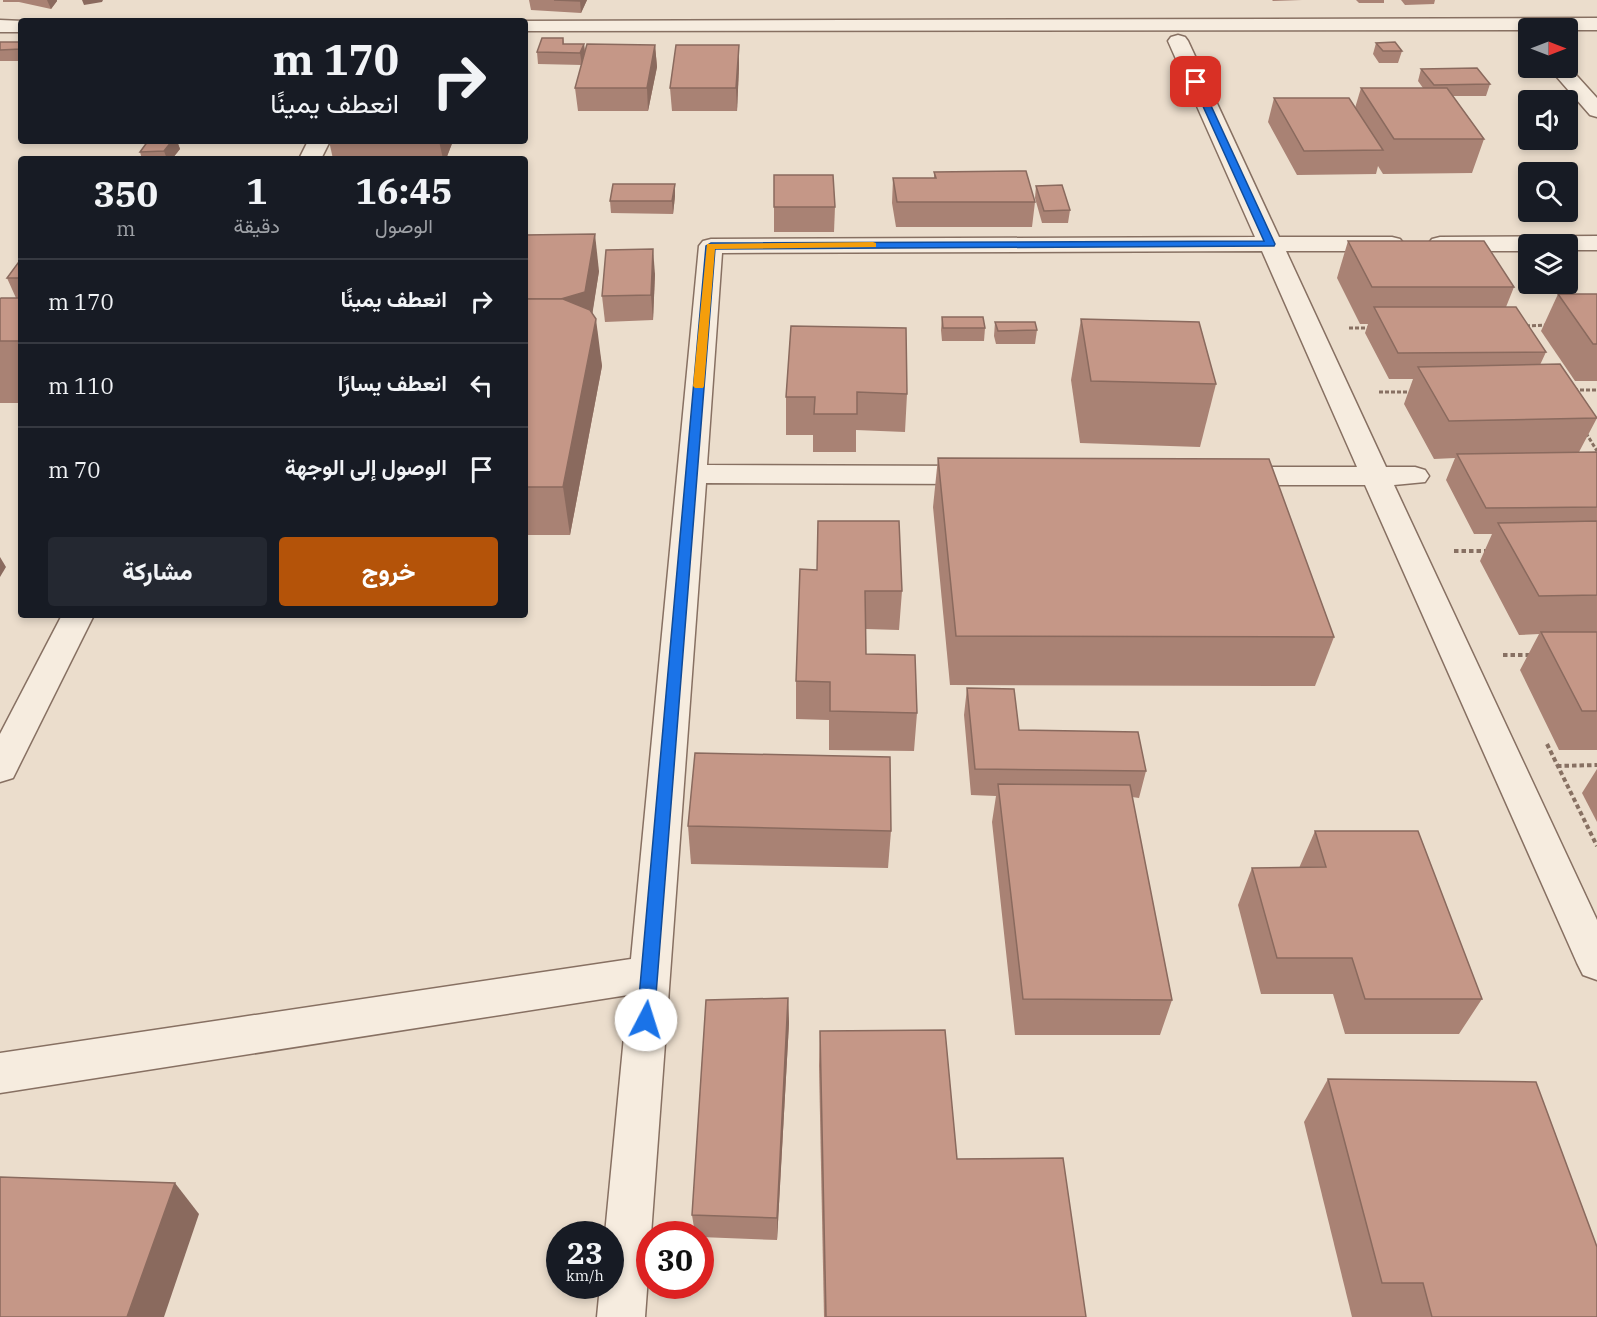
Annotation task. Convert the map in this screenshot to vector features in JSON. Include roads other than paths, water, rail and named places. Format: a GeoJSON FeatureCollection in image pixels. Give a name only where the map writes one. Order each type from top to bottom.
{"type":"FeatureCollection","features":[{"type":"Feature","properties":{"kind":"street"},"geometry":{"type":"LineString","coordinates":[[528,25],[1597,24]]}},
{"type":"Feature","properties":{"kind":"street"},"geometry":{"type":"LineString","coordinates":[[0,26],[18,26]]}},
{"type":"Feature","properties":{"kind":"street"},"geometry":{"type":"LineString","coordinates":[[0,40],[18,40]]}},
{"type":"Feature","properties":{"kind":"street"},"geometry":{"type":"LineString","coordinates":[[528,41],[1518,41]]}},
{"type":"Feature","properties":{"kind":"street"},"geometry":{"type":"LineString","coordinates":[[1178,41],[1597,963]]}},
{"type":"Feature","properties":{"kind":"street"},"geometry":{"type":"LineString","coordinates":[[1578,41],[1597,41]]}},
{"type":"Feature","properties":{"kind":"street"},"geometry":{"type":"LineString","coordinates":[[1568,78],[1597,111]]}},
{"type":"Feature","properties":{"kind":"street"},"geometry":{"type":"LineString","coordinates":[[621,1317],[711,246],[1597,243]]}},
{"type":"Feature","properties":{"kind":"street"},"geometry":{"type":"LineString","coordinates":[[691,474],[1003,475]]}},
{"type":"Feature","properties":{"kind":"street"},"geometry":{"type":"LineString","coordinates":[[1207,476],[1415,476]]}},
{"type":"Feature","properties":{"kind":"street"},"geometry":{"type":"LineString","coordinates":[[0,768],[76,618]]}},
{"type":"Feature","properties":{"kind":"street"},"geometry":{"type":"LineString","coordinates":[[0,1073],[650,974]]}}]}
